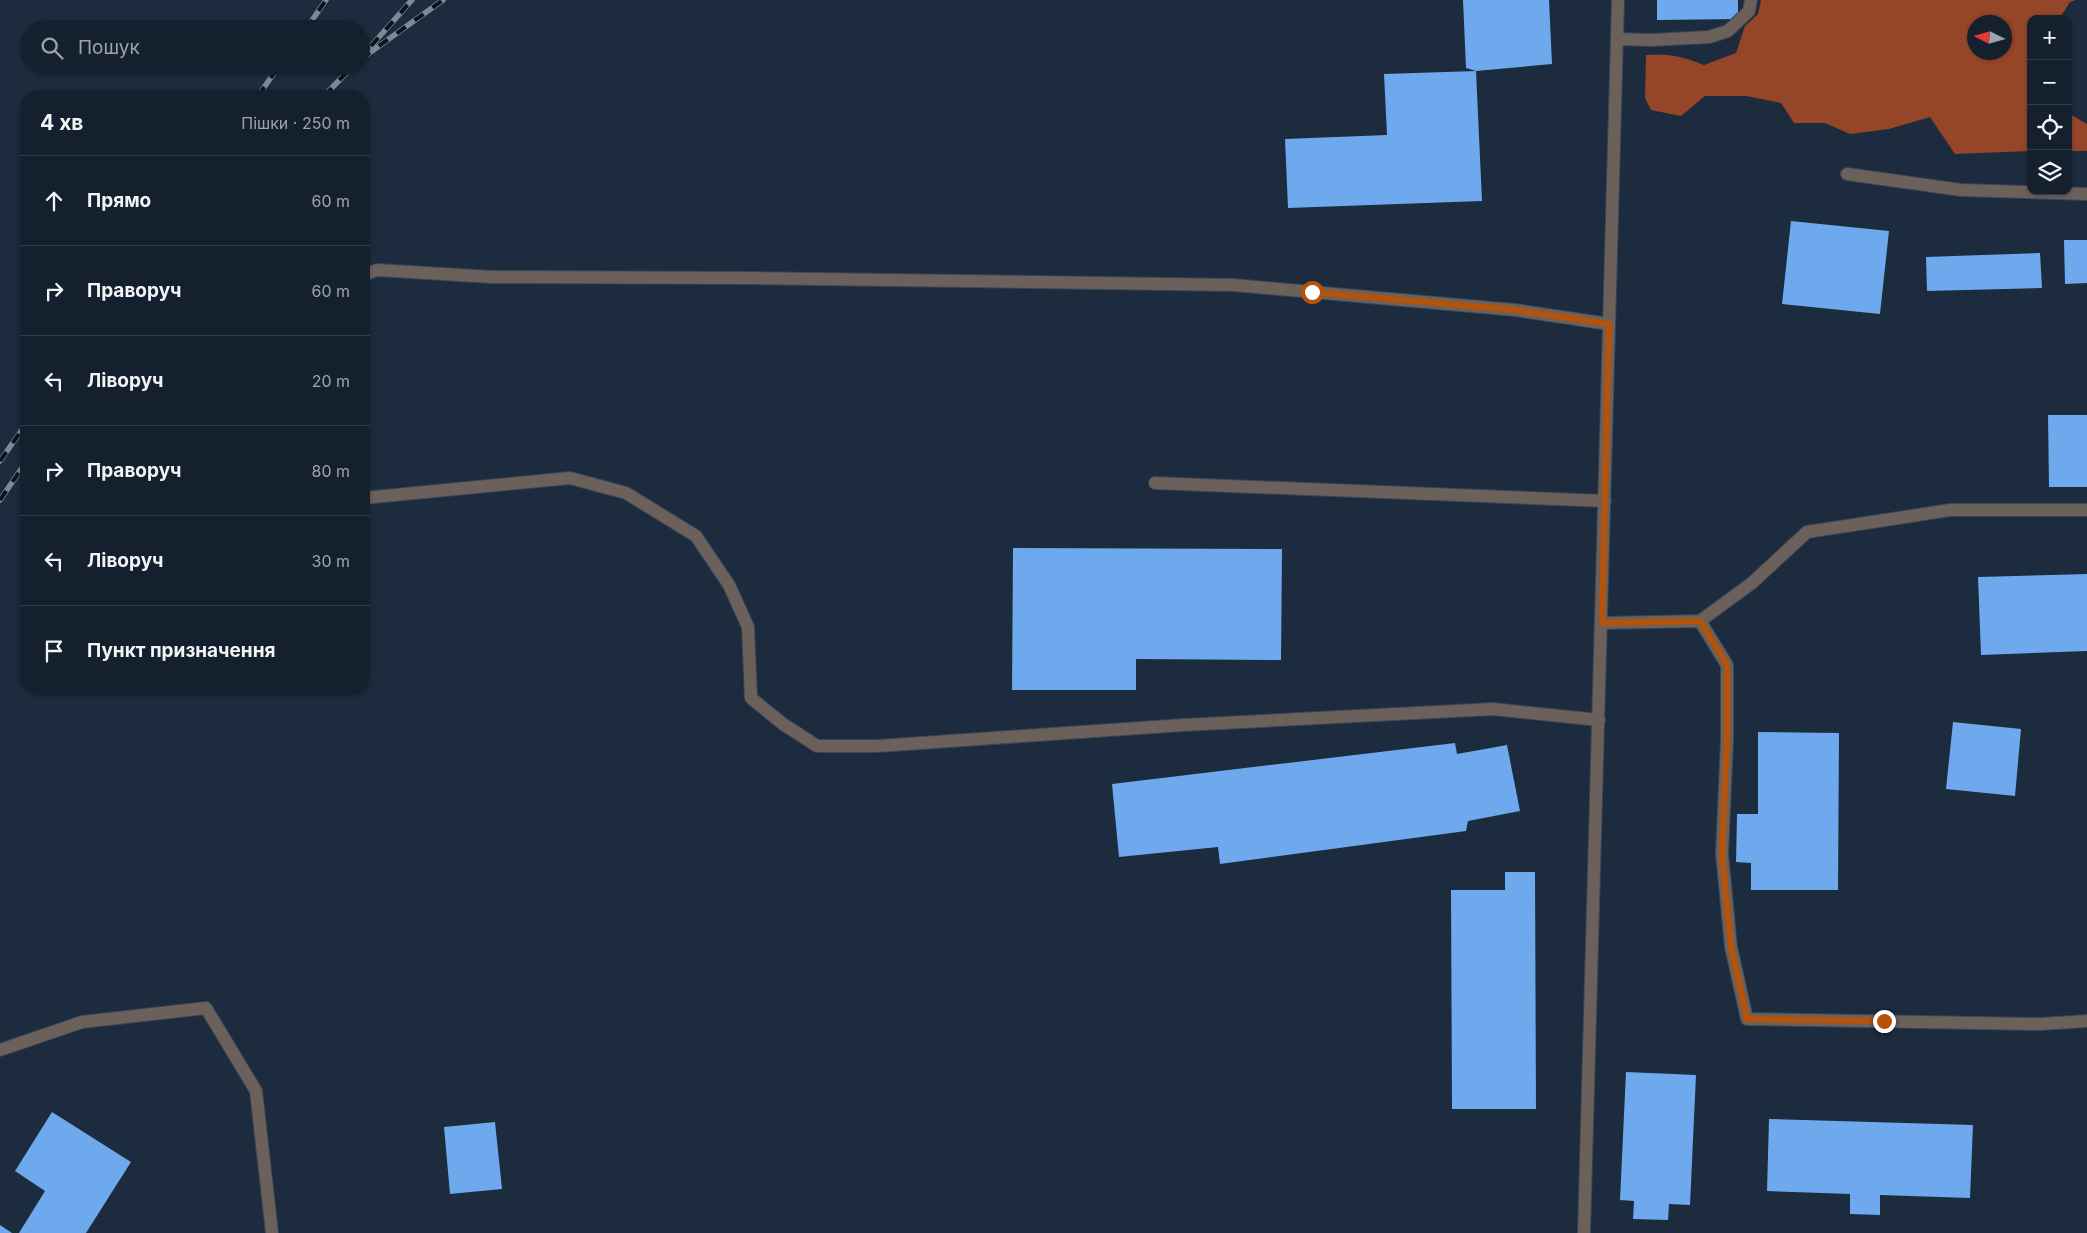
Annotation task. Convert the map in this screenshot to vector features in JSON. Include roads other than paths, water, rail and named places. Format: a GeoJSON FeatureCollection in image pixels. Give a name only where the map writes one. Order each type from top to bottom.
{"type":"FeatureCollection","features":[{"type":"Feature","properties":{"kind":"street"},"geometry":{"type":"LineString","coordinates":[[1584,1233],[1618,0]]}},
{"type":"Feature","properties":{"kind":"street"},"geometry":{"type":"LineString","coordinates":[[1618,39],[1651,40],[1709,37],[1728,31],[1749,11],[1751,0]]}},
{"type":"Feature","properties":{"kind":"street"},"geometry":{"type":"LineString","coordinates":[[1847,174],[1961,190],[2087,194]]}},
{"type":"Feature","properties":{"kind":"street"},"geometry":{"type":"LineString","coordinates":[[370,273],[377,270],[492,277],[743,278],[1233,285],[1516,310],[1609,324]]}},
{"type":"Feature","properties":{"kind":"street"},"geometry":{"type":"LineString","coordinates":[[370,497],[570,478],[626,493],[696,536],[729,585],[748,627],[751,698],[783,724],[817,746],[878,746],[1193,725],[1493,709],[1599,720]]}},
{"type":"Feature","properties":{"kind":"street"},"geometry":{"type":"LineString","coordinates":[[1155,483],[1605,501]]}},
{"type":"Feature","properties":{"kind":"street"},"geometry":{"type":"LineString","coordinates":[[1602,623],[1700,621],[1752,583],[1807,532],[1950,510],[2087,510]]}},
{"type":"Feature","properties":{"kind":"street"},"geometry":{"type":"LineString","coordinates":[[1700,621],[1727,665],[1727,741],[1722,854],[1731,947],[1747,1019],[2041,1024],[2087,1021]]}},
{"type":"Feature","properties":{"kind":"street"},"geometry":{"type":"LineString","coordinates":[[0,1050],[82,1022],[206,1008],[256,1091],[272,1233]]}},
{"type":"Feature","properties":{"kind":"railway"},"geometry":{"type":"LineString","coordinates":[[312,20],[326,0]]}},
{"type":"Feature","properties":{"kind":"railway"},"geometry":{"type":"LineString","coordinates":[[371,46],[412,0]]}},
{"type":"Feature","properties":{"kind":"railway"},"geometry":{"type":"LineString","coordinates":[[370,53],[443,0]]}},
{"type":"Feature","properties":{"kind":"railway"},"geometry":{"type":"LineString","coordinates":[[262,90],[273,75]]}},
{"type":"Feature","properties":{"kind":"railway"},"geometry":{"type":"LineString","coordinates":[[330,90],[344,75]]}},
{"type":"Feature","properties":{"kind":"railway"},"geometry":{"type":"LineString","coordinates":[[0,461],[20,433]]}},
{"type":"Feature","properties":{"kind":"railway"},"geometry":{"type":"LineString","coordinates":[[0,500],[20,471]]}}]}
